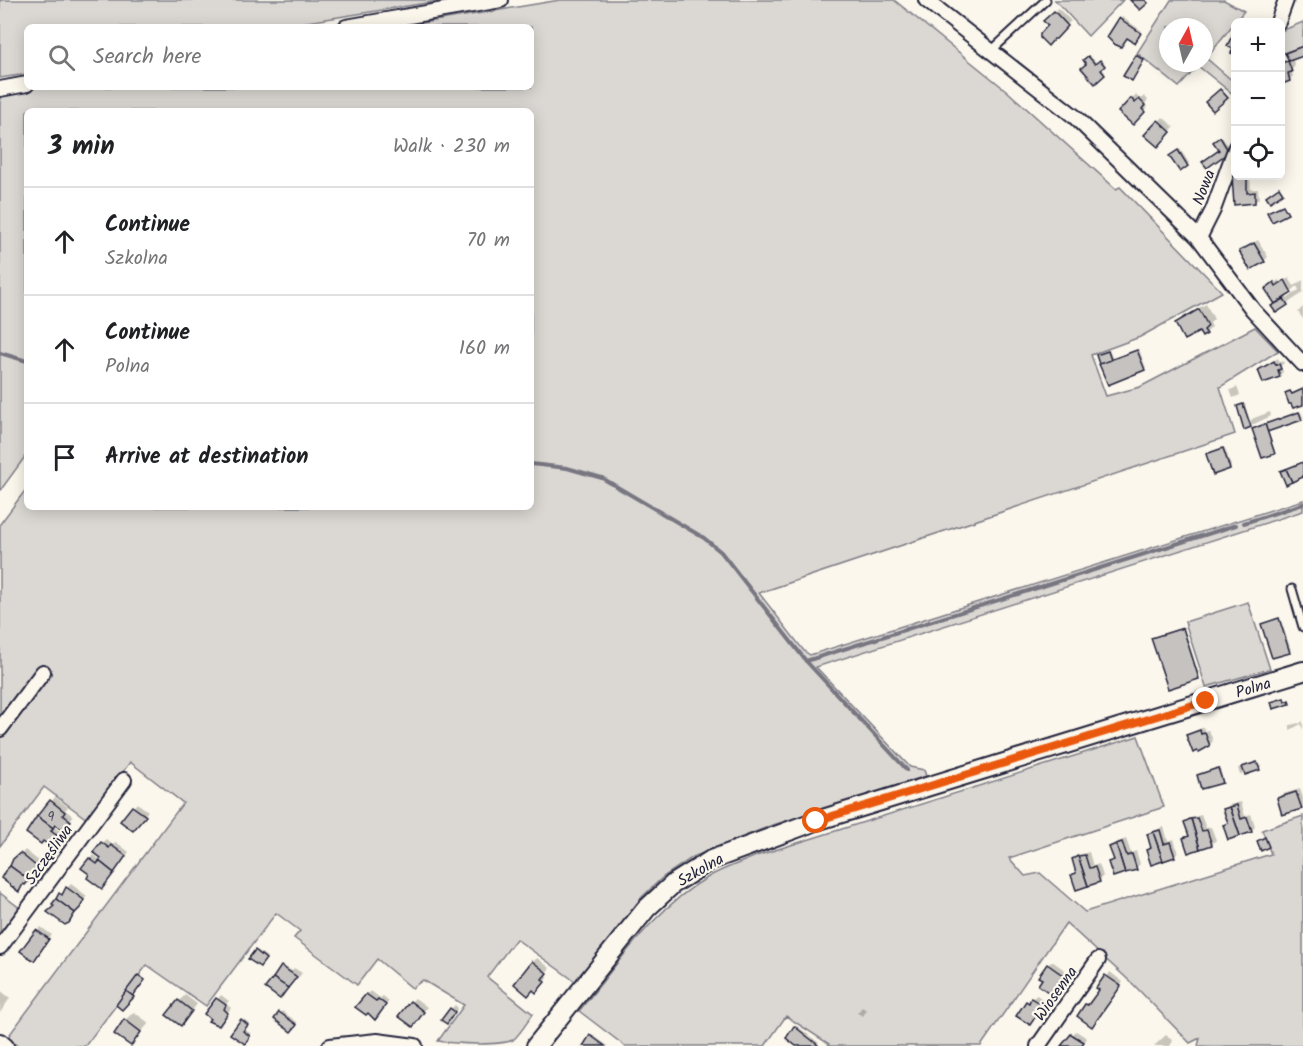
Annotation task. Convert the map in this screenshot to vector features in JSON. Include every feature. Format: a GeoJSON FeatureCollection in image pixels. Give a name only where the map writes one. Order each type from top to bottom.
{"type":"FeatureCollection","features":[{"type":"Feature","properties":{"kind":"street"},"geometry":{"type":"LineString","coordinates":[[363,24],[501,0]]}},
{"type":"Feature","properties":{"kind":"street"},"geometry":{"type":"LineString","coordinates":[[926,0],[1074,116],[1199,238],[1253,310],[1303,364]]}},
{"type":"Feature","properties":{"kind":"street"},"geometry":{"type":"LineString","coordinates":[[1279,18],[1286,0]]}},
{"type":"Feature","properties":{"kind":"street"},"geometry":{"type":"LineString","coordinates":[[0,89],[24,85]]}},
{"type":"Feature","properties":{"kind":"street","name":"Nowa"},"geometry":{"type":"LineString","coordinates":[[1199,238],[1213,210],[1231,161]]}},
{"type":"Feature","properties":{"kind":"street","name":"Polna"},"geometry":{"type":"LineString","coordinates":[[929,786],[1303,671]]}},
{"type":"Feature","properties":{"kind":"street"},"geometry":{"type":"LineString","coordinates":[[0,729],[43,672]]}},
{"type":"Feature","properties":{"kind":"street","name":"Szczęśliwa"},"geometry":{"type":"LineString","coordinates":[[0,947],[124,780]]}},
{"type":"Feature","properties":{"kind":"street","name":"Szkolna"},"geometry":{"type":"LineString","coordinates":[[536,1046],[646,909],[692,871],[735,850],[816,821],[929,786]]}},
{"type":"Feature","properties":{"kind":"street","name":"Wiosenna"},"geometry":{"type":"LineString","coordinates":[[1038,1046],[1098,960]]}},
{"type":"Feature","properties":{"kind":"street"},"geometry":{"type":"LineString","coordinates":[[0,1041],[6,1046]]}},
{"type":"Feature","properties":{"kind":"street"},"geometry":{"type":"LineString","coordinates":[[330,1046],[370,1041],[415,1046]]}},
{"type":"Feature","properties":{"kind":"lane"},"geometry":{"type":"LineString","coordinates":[[990,52],[1046,0]]}},
{"type":"Feature","properties":{"kind":"lane"},"geometry":{"type":"LineString","coordinates":[[1292,589],[1303,627]]}},
{"type":"Feature","properties":{"kind":"shaded area"},"geometry":{"type":"Polygon","coordinates":[[[0,0],[445,0],[295,24],[24,24],[24,74],[0,78],[0,0]]]}},
{"type":"Feature","properties":{"kind":"shaded area"},"geometry":{"type":"Polygon","coordinates":[[[560,0],[894,0],[1007,91],[1116,189],[1120,187],[1222,292],[1140,337],[1091,355],[1106,396],[1140,387],[1255,327],[1278,351],[1220,387],[1235,434],[759,593],[804,651],[810,655],[1303,500],[1303,511],[816,667],[910,767],[924,770],[926,776],[770,826],[693,857],[663,877],[642,897],[576,982],[516,939],[487,977],[533,1014],[513,1040],[488,1044],[438,1041],[464,1005],[423,980],[412,988],[377,959],[357,985],[294,938],[300,931],[276,913],[206,1006],[147,965],[85,1046],[18,1046],[7,1038],[183,803],[130,762],[88,820],[44,787],[0,846],[0,524],[24,492],[24,510],[534,510],[534,108],[24,108],[24,458],[0,491],[0,94],[24,89],[534,90],[534,24],[416,24],[560,0]]]}},
{"type":"Feature","properties":{"kind":"shaded area"},"geometry":{"type":"Polygon","coordinates":[[[1055,0],[1123,0],[1088,36],[1055,0]]]}},
{"type":"Feature","properties":{"kind":"shaded area"},"geometry":{"type":"Polygon","coordinates":[[[1171,0],[1224,0],[1244,11],[1238,18],[1231,18],[1231,27],[1213,49],[1213,18],[1159,18],[1171,0]]]}},
{"type":"Feature","properties":{"kind":"shaded area"},"geometry":{"type":"Polygon","coordinates":[[[1159,19],[1159,71],[1137,53],[1159,19]]]}},
{"type":"Feature","properties":{"kind":"shaded area"},"geometry":{"type":"Polygon","coordinates":[[[1303,22],[1303,46],[1285,53],[1285,29],[1303,22]]]}},
{"type":"Feature","properties":{"kind":"shaded area"},"geometry":{"type":"Polygon","coordinates":[[[1213,64],[1231,80],[1231,93],[1205,72],[1213,72],[1213,64]]]}},
{"type":"Feature","properties":{"kind":"shaded area"},"geometry":{"type":"Polygon","coordinates":[[[1160,72],[1193,72],[1179,87],[1160,72]]]}},
{"type":"Feature","properties":{"kind":"shaded area"},"geometry":{"type":"Polygon","coordinates":[[[1248,602],[1270,669],[1206,687],[1185,622],[1248,602]]]}},
{"type":"Feature","properties":{"kind":"shaded area"},"geometry":{"type":"Polygon","coordinates":[[[1138,736],[1164,807],[1009,858],[1025,876],[1040,873],[1085,912],[1271,854],[1262,830],[1303,816],[1303,1046],[1198,1046],[1200,1038],[1190,1043],[1134,985],[1066,923],[981,1046],[828,1046],[829,1044],[786,1016],[765,1046],[625,1046],[579,1011],[655,920],[690,889],[715,873],[756,856],[1138,736]]]}},
{"type":"Feature","properties":{"kind":"shaded area"},"geometry":{"type":"Polygon","coordinates":[[[0,893],[21,909],[0,936],[0,893]]]}},
{"type":"Feature","properties":{"kind":"building"},"geometry":{"type":"Polygon","coordinates":[[[1130,0],[1145,0],[1148,3],[1140,10],[1130,0]]]}},
{"type":"Feature","properties":{"kind":"building"},"geometry":{"type":"Polygon","coordinates":[[[1054,11],[1068,26],[1048,46],[1040,38],[1040,34],[1048,25],[1043,21],[1054,11]]]}},
{"type":"Feature","properties":{"kind":"building"},"geometry":{"type":"Polygon","coordinates":[[[1119,18],[1141,33],[1135,43],[1127,38],[1121,47],[1107,37],[1119,18]]]}},
{"type":"Feature","properties":{"kind":"building"},"geometry":{"type":"Polygon","coordinates":[[[1303,46],[1303,56],[1289,61],[1285,53],[1303,46]]]}},
{"type":"Feature","properties":{"kind":"building"},"geometry":{"type":"Polygon","coordinates":[[[1136,55],[1144,60],[1132,81],[1123,76],[1136,55]]]}},
{"type":"Feature","properties":{"kind":"building"},"geometry":{"type":"Polygon","coordinates":[[[1088,56],[1095,64],[1100,60],[1105,66],[1101,70],[1105,75],[1095,84],[1081,68],[1086,64],[1083,60],[1088,56]]]}},
{"type":"Feature","properties":{"kind":"building"},"geometry":{"type":"Polygon","coordinates":[[[1288,61],[1292,72],[1288,73],[1290,81],[1285,83],[1285,72],[1285,62],[1288,61]]]}},
{"type":"Feature","properties":{"kind":"building"},"geometry":{"type":"Polygon","coordinates":[[[1220,89],[1228,98],[1213,111],[1205,102],[1220,89]]]}},
{"type":"Feature","properties":{"kind":"building"},"geometry":{"type":"Polygon","coordinates":[[[1131,98],[1135,103],[1139,99],[1145,105],[1142,109],[1145,112],[1133,125],[1118,112],[1131,98]]]}},
{"type":"Feature","properties":{"kind":"building"},"geometry":{"type":"Polygon","coordinates":[[[1158,120],[1171,132],[1158,147],[1144,135],[1158,120]]]}},
{"type":"Feature","properties":{"kind":"building"},"geometry":{"type":"Polygon","coordinates":[[[1220,137],[1229,152],[1207,168],[1202,162],[1219,150],[1213,142],[1220,137]]]}},
{"type":"Feature","properties":{"kind":"building"},"geometry":{"type":"Polygon","coordinates":[[[1178,150],[1188,166],[1180,172],[1169,156],[1178,150]]]}},
{"type":"Feature","properties":{"kind":"building"},"geometry":{"type":"Polygon","coordinates":[[[1232,180],[1247,180],[1247,193],[1255,192],[1255,203],[1234,205],[1232,180]]]}},
{"type":"Feature","properties":{"kind":"building"},"geometry":{"type":"Polygon","coordinates":[[[1279,187],[1283,193],[1270,202],[1266,196],[1279,187]]]}},
{"type":"Feature","properties":{"kind":"building"},"geometry":{"type":"Polygon","coordinates":[[[1283,205],[1288,214],[1272,222],[1267,212],[1283,205]]]}},
{"type":"Feature","properties":{"kind":"building"},"geometry":{"type":"Polygon","coordinates":[[[1254,243],[1265,262],[1250,270],[1239,251],[1254,243]]]}},
{"type":"Feature","properties":{"kind":"building"},"geometry":{"type":"Polygon","coordinates":[[[1285,280],[1292,293],[1275,304],[1265,289],[1274,282],[1276,286],[1285,280]]]}},
{"type":"Feature","properties":{"kind":"building"},"geometry":{"type":"Polygon","coordinates":[[[1284,299],[1288,305],[1276,313],[1271,306],[1284,299]]]}},
{"type":"Feature","properties":{"kind":"building"},"geometry":{"type":"Polygon","coordinates":[[[1199,309],[1208,326],[1204,330],[1207,334],[1202,337],[1199,332],[1184,340],[1175,323],[1199,309]]]}},
{"type":"Feature","properties":{"kind":"building"},"geometry":{"type":"Polygon","coordinates":[[[1137,350],[1145,370],[1108,385],[1099,364],[1137,350]]]}},
{"type":"Feature","properties":{"kind":"building"},"geometry":{"type":"Polygon","coordinates":[[[1108,351],[1111,360],[1099,364],[1096,355],[1108,351]]]}},
{"type":"Feature","properties":{"kind":"building"},"geometry":{"type":"Polygon","coordinates":[[[1274,361],[1281,369],[1278,370],[1280,377],[1263,383],[1258,370],[1274,361]]]}},
{"type":"Feature","properties":{"kind":"building"},"geometry":{"type":"Polygon","coordinates":[[[1303,389],[1303,405],[1293,408],[1285,393],[1290,391],[1292,394],[1303,389]]]}},
{"type":"Feature","properties":{"kind":"building"},"geometry":{"type":"Polygon","coordinates":[[[1243,404],[1251,427],[1244,430],[1237,406],[1243,404]]]}},
{"type":"Feature","properties":{"kind":"building"},"geometry":{"type":"Polygon","coordinates":[[[1299,412],[1302,420],[1267,432],[1265,424],[1299,412]]]}},
{"type":"Feature","properties":{"kind":"building"},"geometry":{"type":"Polygon","coordinates":[[[1265,424],[1275,454],[1262,458],[1252,429],[1265,424]]]}},
{"type":"Feature","properties":{"kind":"building"},"geometry":{"type":"Polygon","coordinates":[[[1223,448],[1230,469],[1213,475],[1206,454],[1223,448]]]}},
{"type":"Feature","properties":{"kind":"building"},"geometry":{"type":"Polygon","coordinates":[[[1303,462],[1303,477],[1292,482],[1286,469],[1303,462]]]}},
{"type":"Feature","properties":{"kind":"building"},"geometry":{"type":"Polygon","coordinates":[[[1286,469],[1292,482],[1286,485],[1280,471],[1286,469]]]}},
{"type":"Feature","properties":{"kind":"building"},"geometry":{"type":"Polygon","coordinates":[[[1279,618],[1290,653],[1272,658],[1261,624],[1279,618]]]}},
{"type":"Feature","properties":{"kind":"building"},"geometry":{"type":"Polygon","coordinates":[[[1183,628],[1199,679],[1168,689],[1151,638],[1183,628]]]}},
{"type":"Feature","properties":{"kind":"building"},"geometry":{"type":"Polygon","coordinates":[[[1284,698],[1285,702],[1289,700],[1290,704],[1273,709],[1271,702],[1284,698]]]}},
{"type":"Feature","properties":{"kind":"building"},"geometry":{"type":"Polygon","coordinates":[[[1200,730],[1201,734],[1205,733],[1210,746],[1193,753],[1186,735],[1200,730]]]}},
{"type":"Feature","properties":{"kind":"building"},"geometry":{"type":"Polygon","coordinates":[[[1257,762],[1260,770],[1245,775],[1242,767],[1257,762]]]}},
{"type":"Feature","properties":{"kind":"building"},"geometry":{"type":"Polygon","coordinates":[[[1218,768],[1223,783],[1201,789],[1197,775],[1218,768]]]}},
{"type":"Feature","properties":{"kind":"building"},"geometry":{"type":"Polygon","coordinates":[[[1296,792],[1302,809],[1282,815],[1277,798],[1296,792]]]}},
{"type":"Feature","properties":{"kind":"building"},"geometry":{"type":"Polygon","coordinates":[[[50,800],[65,812],[63,815],[71,821],[63,831],[55,825],[53,828],[37,816],[50,800]]]}},
{"type":"Feature","properties":{"kind":"building"},"geometry":{"type":"Polygon","coordinates":[[[1237,805],[1241,819],[1247,817],[1252,832],[1240,836],[1230,807],[1237,805]]]}},
{"type":"Feature","properties":{"kind":"building"},"geometry":{"type":"Polygon","coordinates":[[[132,806],[146,816],[133,831],[120,821],[132,806]]]}},
{"type":"Feature","properties":{"kind":"building"},"geometry":{"type":"Polygon","coordinates":[[[1230,807],[1240,836],[1228,840],[1223,825],[1228,823],[1223,809],[1230,807]]]}},
{"type":"Feature","properties":{"kind":"building"},"geometry":{"type":"Polygon","coordinates":[[[37,816],[53,828],[51,831],[59,837],[51,847],[43,841],[41,844],[26,833],[37,816]]]}},
{"type":"Feature","properties":{"kind":"building"},"geometry":{"type":"Polygon","coordinates":[[[1197,818],[1202,831],[1207,830],[1212,845],[1200,849],[1191,819],[1197,818]]]}},
{"type":"Feature","properties":{"kind":"building"},"geometry":{"type":"Polygon","coordinates":[[[1191,819],[1200,849],[1188,853],[1183,838],[1189,836],[1184,822],[1191,819]]]}},
{"type":"Feature","properties":{"kind":"building"},"geometry":{"type":"Polygon","coordinates":[[[1160,830],[1164,844],[1170,842],[1175,857],[1163,861],[1153,832],[1160,830]]]}},
{"type":"Feature","properties":{"kind":"building"},"geometry":{"type":"Polygon","coordinates":[[[1153,832],[1163,861],[1151,865],[1146,850],[1151,848],[1147,834],[1153,832]]]}},
{"type":"Feature","properties":{"kind":"building"},"geometry":{"type":"Polygon","coordinates":[[[1265,837],[1269,847],[1261,851],[1257,841],[1265,837]]]}},
{"type":"Feature","properties":{"kind":"building"},"geometry":{"type":"Polygon","coordinates":[[[101,842],[109,848],[111,845],[126,856],[114,873],[99,861],[101,858],[93,852],[101,842]]]}},
{"type":"Feature","properties":{"kind":"building"},"geometry":{"type":"Polygon","coordinates":[[[1122,842],[1127,856],[1132,854],[1137,870],[1125,873],[1116,844],[1122,842]]]}},
{"type":"Feature","properties":{"kind":"building"},"geometry":{"type":"Polygon","coordinates":[[[1116,844],[1125,873],[1113,877],[1108,862],[1114,860],[1109,847],[1116,844]]]}},
{"type":"Feature","properties":{"kind":"building"},"geometry":{"type":"Polygon","coordinates":[[[20,853],[37,867],[31,873],[33,875],[29,880],[10,866],[13,859],[20,853]]]}},
{"type":"Feature","properties":{"kind":"building"},"geometry":{"type":"Polygon","coordinates":[[[1085,855],[1089,868],[1095,867],[1100,882],[1088,886],[1078,856],[1085,855]]]}},
{"type":"Feature","properties":{"kind":"building"},"geometry":{"type":"Polygon","coordinates":[[[1078,856],[1088,886],[1076,890],[1071,875],[1076,873],[1072,859],[1078,856]]]}},
{"type":"Feature","properties":{"kind":"building"},"geometry":{"type":"Polygon","coordinates":[[[89,858],[97,864],[99,861],[114,873],[102,889],[87,878],[89,874],[81,868],[89,858]]]}},
{"type":"Feature","properties":{"kind":"building"},"geometry":{"type":"Polygon","coordinates":[[[10,866],[29,880],[25,885],[23,884],[19,892],[1,878],[10,866]]]}},
{"type":"Feature","properties":{"kind":"building"},"geometry":{"type":"Polygon","coordinates":[[[66,887],[84,900],[75,913],[56,899],[59,893],[62,895],[66,887]]]}},
{"type":"Feature","properties":{"kind":"building"},"geometry":{"type":"Polygon","coordinates":[[[56,899],[75,913],[65,925],[47,912],[54,906],[52,904],[56,899]]]}},
{"type":"Feature","properties":{"kind":"building"},"geometry":{"type":"Polygon","coordinates":[[[36,930],[49,939],[34,961],[20,951],[36,930]]]}},
{"type":"Feature","properties":{"kind":"building"},"geometry":{"type":"Polygon","coordinates":[[[255,950],[266,959],[260,967],[248,959],[255,950]]]}},
{"type":"Feature","properties":{"kind":"building"},"geometry":{"type":"Polygon","coordinates":[[[532,961],[547,973],[542,979],[545,982],[536,993],[533,990],[528,996],[514,984],[532,961]]]}},
{"type":"Feature","properties":{"kind":"building"},"geometry":{"type":"Polygon","coordinates":[[[1047,964],[1064,976],[1051,994],[1038,985],[1042,979],[1038,977],[1047,964]]]}},
{"type":"Feature","properties":{"kind":"building"},"geometry":{"type":"Polygon","coordinates":[[[281,966],[297,977],[288,988],[273,978],[281,966]]]}},
{"type":"Feature","properties":{"kind":"building"},"geometry":{"type":"Polygon","coordinates":[[[138,975],[145,980],[133,996],[126,991],[138,975]]]}},
{"type":"Feature","properties":{"kind":"building"},"geometry":{"type":"Polygon","coordinates":[[[1105,975],[1121,986],[1092,1027],[1077,1016],[1099,990],[1096,988],[1105,975]]]}},
{"type":"Feature","properties":{"kind":"building"},"geometry":{"type":"Polygon","coordinates":[[[273,978],[288,988],[280,999],[265,988],[273,978]]]}},
{"type":"Feature","properties":{"kind":"building"},"geometry":{"type":"Polygon","coordinates":[[[126,991],[134,997],[122,1010],[116,1005],[126,991]]]}},
{"type":"Feature","properties":{"kind":"building"},"geometry":{"type":"Polygon","coordinates":[[[366,994],[386,1005],[375,1020],[368,1013],[366,1015],[355,1007],[366,994]]]}},
{"type":"Feature","properties":{"kind":"building"},"geometry":{"type":"Polygon","coordinates":[[[216,998],[226,1005],[224,1009],[228,1013],[219,1026],[208,1021],[210,1019],[204,1014],[216,998]]]}},
{"type":"Feature","properties":{"kind":"building"},"geometry":{"type":"Polygon","coordinates":[[[1031,998],[1040,1004],[1037,1009],[1040,1010],[1030,1025],[1016,1016],[1026,1001],[1029,1003],[1031,998]]]}},
{"type":"Feature","properties":{"kind":"building"},"geometry":{"type":"Polygon","coordinates":[[[178,1000],[192,1011],[181,1026],[166,1015],[178,1000]]]}},
{"type":"Feature","properties":{"kind":"building"},"geometry":{"type":"Polygon","coordinates":[[[410,1001],[424,1012],[413,1027],[398,1016],[410,1001]]]}},
{"type":"Feature","properties":{"kind":"building"},"geometry":{"type":"Polygon","coordinates":[[[450,1008],[455,1012],[447,1024],[441,1020],[450,1008]]]}},
{"type":"Feature","properties":{"kind":"building"},"geometry":{"type":"Polygon","coordinates":[[[279,1012],[297,1025],[291,1032],[274,1019],[279,1012]]]}},
{"type":"Feature","properties":{"kind":"building"},"geometry":{"type":"Polygon","coordinates":[[[124,1019],[141,1032],[131,1046],[114,1034],[124,1019]]]}},
{"type":"Feature","properties":{"kind":"building"},"geometry":{"type":"Polygon","coordinates":[[[241,1019],[248,1025],[243,1031],[250,1036],[245,1044],[230,1034],[241,1019]]]}},
{"type":"Feature","properties":{"kind":"building"},"geometry":{"type":"Polygon","coordinates":[[[794,1026],[818,1046],[796,1046],[786,1038],[794,1026]]]}},
{"type":"Feature","properties":{"kind":"building"},"geometry":{"type":"Polygon","coordinates":[[[1071,1034],[1084,1042],[1081,1046],[1061,1046],[1071,1034]]]}},
{"type":"Feature","properties":{"kind":"building"},"geometry":{"type":"Polygon","coordinates":[[[590,1035],[605,1046],[583,1046],[590,1035]]]}},
{"type":"Feature","properties":{"kind":"waterway"},"geometry":{"type":"LineString","coordinates":[[0,353],[24,360]]}},
{"type":"Feature","properties":{"kind":"waterway"},"geometry":{"type":"LineString","coordinates":[[534,464],[567,468],[602,478],[704,538],[721,552],[806,661],[907,770]]}},
{"type":"Feature","properties":{"kind":"waterway"},"geometry":{"type":"LineString","coordinates":[[1244,523],[1303,504]]}},
{"type":"Feature","properties":{"kind":"waterway"},"geometry":{"type":"LineString","coordinates":[[806,661],[1236,525]]}},
{"type":"Feature","properties":{"kind":"route"},"geometry":{"type":"LineString","coordinates":[[816,821],[1206,701]]}}]}
